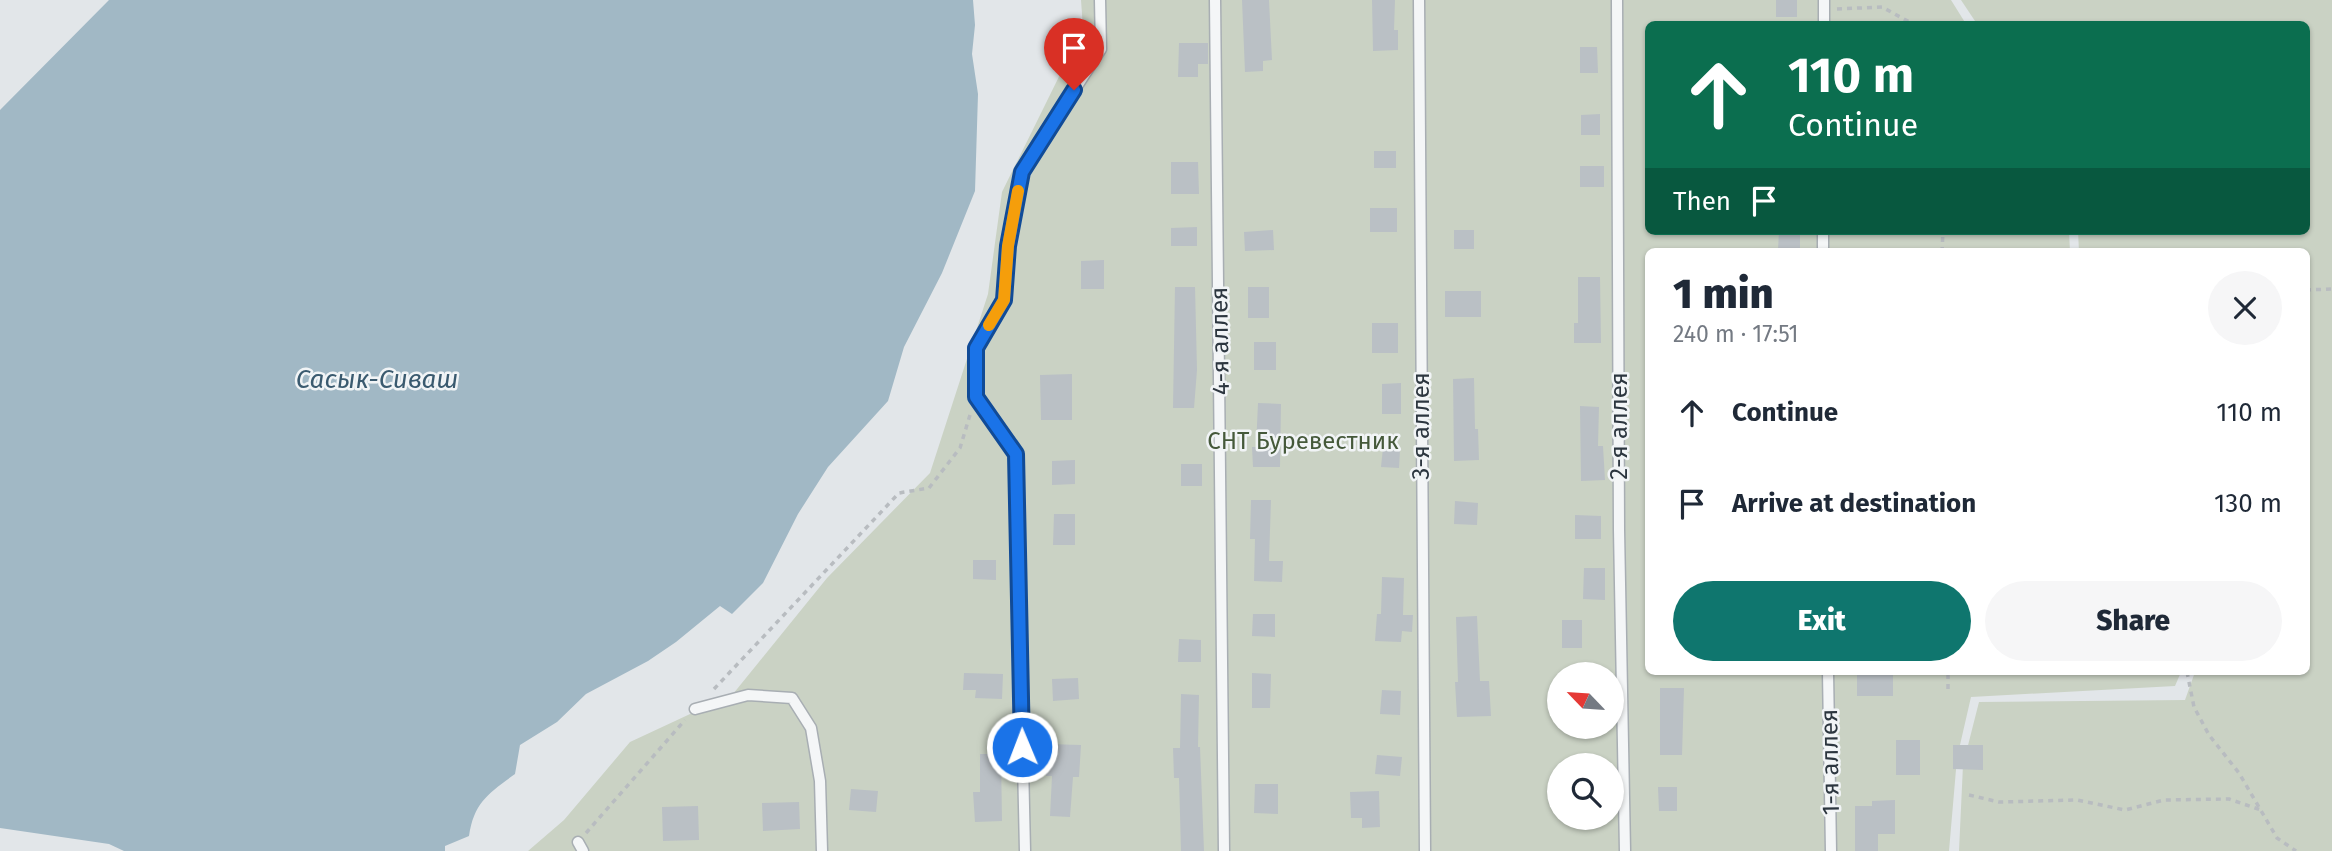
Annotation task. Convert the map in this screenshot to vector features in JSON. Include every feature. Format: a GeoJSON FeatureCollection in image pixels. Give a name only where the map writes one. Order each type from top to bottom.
{"type":"FeatureCollection","features":[{"type":"Feature","properties":{"kind":"lane"},"geometry":{"type":"LineString","coordinates":[[1024,851],[1016,454],[976,396],[976,348],[1004,300],[1008,246],[1022,172],[1101,49],[1100,0]]}},
{"type":"Feature","properties":{"kind":"lane","name":"4-я аллея"},"geometry":{"type":"LineString","coordinates":[[1215,0],[1224,851]]}},
{"type":"Feature","properties":{"kind":"lane","name":"3-я аллея"},"geometry":{"type":"LineString","coordinates":[[1419,0],[1425,851]]}},
{"type":"Feature","properties":{"kind":"lane","name":"2-я аллея"},"geometry":{"type":"LineString","coordinates":[[1618,0],[1619,516],[1625,851]]}},
{"type":"Feature","properties":{"kind":"lane","name":"1-я аллея"},"geometry":{"type":"LineString","coordinates":[[1828,675],[1831,851]]}},
{"type":"Feature","properties":{"kind":"lane"},"geometry":{"type":"LineString","coordinates":[[695,709],[748,695],[792,698],[811,728],[820,781],[822,851]]}},
{"type":"Feature","properties":{"kind":"path"},"geometry":{"type":"LineString","coordinates":[[1824,5],[1882,7],[1908,21]]}},
{"type":"Feature","properties":{"kind":"path"},"geometry":{"type":"LineString","coordinates":[[2310,290],[2332,289]]}},
{"type":"Feature","properties":{"kind":"path"},"geometry":{"type":"LineString","coordinates":[[580,846],[695,709],[795,601],[900,494],[929,488],[960,448],[976,396]]}},
{"type":"Feature","properties":{"kind":"path"},"geometry":{"type":"LineString","coordinates":[[1948,675],[1948,689]]}},
{"type":"Feature","properties":{"kind":"path"},"geometry":{"type":"LineString","coordinates":[[2188,675],[2194,707],[2209,735],[2239,773],[2277,838],[2295,851]]}},
{"type":"Feature","properties":{"kind":"path"},"geometry":{"type":"LineString","coordinates":[[1969,795],[1999,802],[2077,800],[2124,810],[2164,800],[2229,799],[2260,810]]}},
{"type":"Feature","properties":{"kind":"green space","name":"СНТ Буревестник"},"geometry":{"type":"Polygon","coordinates":[[[1081,0],[1951,0],[1964,21],[1645,21],[1645,235],[2069,235],[2070,248],[1645,248],[1645,675],[2180,675],[2175,686],[1971,697],[1957,758],[1949,851],[528,851],[564,820],[630,742],[733,694],[827,578],[930,473],[988,294],[1002,192],[1083,28],[1081,0]]]}},
{"type":"Feature","properties":{"kind":"green space"},"geometry":{"type":"Polygon","coordinates":[[[1961,0],[2332,0],[2332,851],[1959,851],[1963,765],[1979,702],[2185,700],[2194,675],[2310,675],[2310,248],[2079,248],[2078,235],[2310,235],[2310,21],[1975,21],[1961,0]]]}},
{"type":"Feature","properties":{"kind":"water","name":"Сасык-Сиваш"},"geometry":{"type":"Polygon","coordinates":[[[109,0],[973,0],[975,25],[972,54],[978,94],[975,191],[942,273],[904,347],[888,401],[828,467],[798,514],[763,583],[732,614],[720,606],[676,642],[648,661],[586,694],[557,722],[520,745],[515,774],[484,799],[471,824],[469,836],[445,846],[445,851],[124,851],[109,844],[0,828],[0,110],[109,0]]]}},
{"type":"Feature","properties":{"kind":"building"},"geometry":{"type":"Polygon","coordinates":[[[1242,0],[1269,0],[1272,60],[1263,61],[1263,71],[1245,72],[1242,0]]]}},
{"type":"Feature","properties":{"kind":"building"},"geometry":{"type":"Polygon","coordinates":[[[1372,0],[1395,0],[1394,30],[1398,30],[1398,50],[1373,51],[1372,0]]]}},
{"type":"Feature","properties":{"kind":"building"},"geometry":{"type":"Polygon","coordinates":[[[1776,0],[1797,0],[1797,17],[1776,17],[1776,0]]]}},
{"type":"Feature","properties":{"kind":"building"},"geometry":{"type":"Polygon","coordinates":[[[1179,43],[1208,43],[1208,64],[1198,64],[1198,77],[1178,77],[1179,43]]]}},
{"type":"Feature","properties":{"kind":"building"},"geometry":{"type":"Polygon","coordinates":[[[1580,47],[1597,47],[1598,73],[1580,73],[1580,47]]]}},
{"type":"Feature","properties":{"kind":"building"},"geometry":{"type":"Polygon","coordinates":[[[1600,114],[1600,135],[1581,135],[1581,115],[1600,114]]]}},
{"type":"Feature","properties":{"kind":"building"},"geometry":{"type":"Polygon","coordinates":[[[1374,151],[1396,151],[1396,168],[1374,168],[1374,151]]]}},
{"type":"Feature","properties":{"kind":"building"},"geometry":{"type":"Polygon","coordinates":[[[1171,162],[1198,162],[1199,194],[1171,194],[1171,162]]]}},
{"type":"Feature","properties":{"kind":"building"},"geometry":{"type":"Polygon","coordinates":[[[1580,166],[1604,166],[1604,187],[1580,187],[1580,166]]]}},
{"type":"Feature","properties":{"kind":"building"},"geometry":{"type":"Polygon","coordinates":[[[1370,208],[1397,208],[1397,232],[1370,232],[1370,208]]]}},
{"type":"Feature","properties":{"kind":"building"},"geometry":{"type":"Polygon","coordinates":[[[1197,227],[1197,246],[1171,246],[1171,228],[1197,227]]]}},
{"type":"Feature","properties":{"kind":"building"},"geometry":{"type":"Polygon","coordinates":[[[1273,230],[1274,250],[1245,251],[1244,232],[1273,230]]]}},
{"type":"Feature","properties":{"kind":"building"},"geometry":{"type":"Polygon","coordinates":[[[1454,230],[1474,230],[1474,249],[1454,249],[1454,230]]]}},
{"type":"Feature","properties":{"kind":"building"},"geometry":{"type":"Polygon","coordinates":[[[1779,235],[1800,235],[1800,248],[1778,248],[1779,235]]]}},
{"type":"Feature","properties":{"kind":"building"},"geometry":{"type":"Polygon","coordinates":[[[1104,260],[1104,289],[1081,289],[1081,261],[1104,260]]]}},
{"type":"Feature","properties":{"kind":"building"},"geometry":{"type":"Polygon","coordinates":[[[1578,277],[1600,277],[1601,343],[1574,343],[1574,323],[1578,323],[1578,277]]]}},
{"type":"Feature","properties":{"kind":"building"},"geometry":{"type":"Polygon","coordinates":[[[1175,287],[1195,287],[1197,370],[1194,408],[1173,408],[1175,287]]]}},
{"type":"Feature","properties":{"kind":"building"},"geometry":{"type":"Polygon","coordinates":[[[1248,287],[1269,287],[1269,318],[1248,318],[1248,287]]]}},
{"type":"Feature","properties":{"kind":"building"},"geometry":{"type":"Polygon","coordinates":[[[1445,291],[1481,291],[1481,317],[1445,317],[1445,291]]]}},
{"type":"Feature","properties":{"kind":"building"},"geometry":{"type":"Polygon","coordinates":[[[1372,323],[1398,323],[1398,353],[1372,353],[1372,323]]]}},
{"type":"Feature","properties":{"kind":"building"},"geometry":{"type":"Polygon","coordinates":[[[1254,342],[1276,342],[1276,370],[1254,370],[1254,342]]]}},
{"type":"Feature","properties":{"kind":"building"},"geometry":{"type":"Polygon","coordinates":[[[1072,374],[1072,420],[1041,420],[1040,375],[1072,374]]]}},
{"type":"Feature","properties":{"kind":"building"},"geometry":{"type":"Polygon","coordinates":[[[1474,378],[1475,429],[1478,429],[1479,460],[1454,461],[1453,379],[1474,378]]]}},
{"type":"Feature","properties":{"kind":"building"},"geometry":{"type":"Polygon","coordinates":[[[1401,383],[1401,414],[1382,414],[1382,384],[1401,383]]]}},
{"type":"Feature","properties":{"kind":"building"},"geometry":{"type":"Polygon","coordinates":[[[1258,403],[1281,404],[1280,467],[1253,467],[1252,447],[1256,447],[1258,403]]]}},
{"type":"Feature","properties":{"kind":"building"},"geometry":{"type":"Polygon","coordinates":[[[1580,406],[1599,407],[1598,446],[1603,446],[1605,480],[1581,481],[1580,406]]]}},
{"type":"Feature","properties":{"kind":"building"},"geometry":{"type":"Polygon","coordinates":[[[1383,448],[1400,450],[1399,468],[1381,467],[1383,448]]]}},
{"type":"Feature","properties":{"kind":"building"},"geometry":{"type":"Polygon","coordinates":[[[1075,460],[1075,484],[1052,485],[1052,461],[1075,460]]]}},
{"type":"Feature","properties":{"kind":"building"},"geometry":{"type":"Polygon","coordinates":[[[1181,464],[1202,464],[1202,486],[1181,486],[1181,464]]]}},
{"type":"Feature","properties":{"kind":"building"},"geometry":{"type":"Polygon","coordinates":[[[1251,500],[1271,500],[1269,561],[1283,561],[1282,582],[1254,581],[1255,539],[1250,539],[1251,500]]]}},
{"type":"Feature","properties":{"kind":"building"},"geometry":{"type":"Polygon","coordinates":[[[1455,501],[1478,503],[1477,525],[1454,524],[1455,501]]]}},
{"type":"Feature","properties":{"kind":"building"},"geometry":{"type":"Polygon","coordinates":[[[1054,514],[1075,514],[1075,545],[1053,545],[1054,514]]]}},
{"type":"Feature","properties":{"kind":"building"},"geometry":{"type":"Polygon","coordinates":[[[1575,515],[1601,516],[1601,539],[1575,539],[1575,515]]]}},
{"type":"Feature","properties":{"kind":"building"},"geometry":{"type":"Polygon","coordinates":[[[973,560],[996,560],[996,580],[973,579],[973,560]]]}},
{"type":"Feature","properties":{"kind":"building"},"geometry":{"type":"Polygon","coordinates":[[[1584,568],[1605,568],[1605,600],[1583,599],[1584,568]]]}},
{"type":"Feature","properties":{"kind":"building"},"geometry":{"type":"Polygon","coordinates":[[[1382,577],[1404,578],[1403,615],[1413,615],[1412,632],[1402,631],[1401,642],[1375,641],[1377,614],[1381,614],[1382,577]]]}},
{"type":"Feature","properties":{"kind":"building"},"geometry":{"type":"Polygon","coordinates":[[[1253,614],[1275,614],[1275,637],[1252,636],[1253,614]]]}},
{"type":"Feature","properties":{"kind":"building"},"geometry":{"type":"Polygon","coordinates":[[[1477,616],[1480,681],[1489,681],[1491,716],[1457,717],[1456,617],[1477,616]]]}},
{"type":"Feature","properties":{"kind":"building"},"geometry":{"type":"Polygon","coordinates":[[[1562,620],[1582,620],[1582,648],[1562,648],[1562,620]]]}},
{"type":"Feature","properties":{"kind":"building"},"geometry":{"type":"Polygon","coordinates":[[[1179,639],[1201,640],[1201,662],[1178,662],[1179,639]]]}},
{"type":"Feature","properties":{"kind":"building"},"geometry":{"type":"Polygon","coordinates":[[[964,673],[1003,674],[1002,699],[975,698],[976,690],[963,690],[964,673]]]}},
{"type":"Feature","properties":{"kind":"building"},"geometry":{"type":"Polygon","coordinates":[[[1252,673],[1271,674],[1270,708],[1252,708],[1252,673]]]}},
{"type":"Feature","properties":{"kind":"building"},"geometry":{"type":"Polygon","coordinates":[[[1857,675],[1893,675],[1893,696],[1857,696],[1857,675]]]}},
{"type":"Feature","properties":{"kind":"building"},"geometry":{"type":"Polygon","coordinates":[[[1078,678],[1079,699],[1053,701],[1052,679],[1078,678]]]}},
{"type":"Feature","properties":{"kind":"building"},"geometry":{"type":"Polygon","coordinates":[[[1660,688],[1684,688],[1682,755],[1660,755],[1660,688]]]}},
{"type":"Feature","properties":{"kind":"building"},"geometry":{"type":"Polygon","coordinates":[[[1382,690],[1401,691],[1400,715],[1380,714],[1382,690]]]}},
{"type":"Feature","properties":{"kind":"building"},"geometry":{"type":"Polygon","coordinates":[[[1181,694],[1199,695],[1198,747],[1204,851],[1181,851],[1179,778],[1174,778],[1173,748],[1180,748],[1181,694]]]}},
{"type":"Feature","properties":{"kind":"building"},"geometry":{"type":"Polygon","coordinates":[[[1896,740],[1920,740],[1920,775],[1896,775],[1896,740]]]}},
{"type":"Feature","properties":{"kind":"building"},"geometry":{"type":"Polygon","coordinates":[[[1047,744],[1081,745],[1079,777],[1073,777],[1070,817],[1050,816],[1052,776],[1046,776],[1047,744]]]}},
{"type":"Feature","properties":{"kind":"building"},"geometry":{"type":"Polygon","coordinates":[[[1953,745],[1983,745],[1983,770],[1953,769],[1953,745]]]}},
{"type":"Feature","properties":{"kind":"building"},"geometry":{"type":"Polygon","coordinates":[[[980,754],[1001,754],[1002,821],[975,822],[973,792],[980,792],[980,754]]]}},
{"type":"Feature","properties":{"kind":"building"},"geometry":{"type":"Polygon","coordinates":[[[1377,755],[1402,757],[1400,776],[1375,774],[1377,755]]]}},
{"type":"Feature","properties":{"kind":"building"},"geometry":{"type":"Polygon","coordinates":[[[1255,784],[1278,784],[1278,814],[1254,813],[1255,784]]]}},
{"type":"Feature","properties":{"kind":"building"},"geometry":{"type":"Polygon","coordinates":[[[1658,787],[1677,787],[1677,811],[1659,811],[1658,787]]]}},
{"type":"Feature","properties":{"kind":"building"},"geometry":{"type":"Polygon","coordinates":[[[851,789],[878,791],[876,812],[849,810],[851,789]]]}},
{"type":"Feature","properties":{"kind":"building"},"geometry":{"type":"Polygon","coordinates":[[[1379,791],[1380,827],[1362,828],[1362,818],[1351,818],[1350,792],[1379,791]]]}},
{"type":"Feature","properties":{"kind":"building"},"geometry":{"type":"Polygon","coordinates":[[[1895,800],[1895,834],[1878,834],[1878,851],[1855,851],[1855,806],[1872,806],[1872,801],[1895,800]]]}},
{"type":"Feature","properties":{"kind":"building"},"geometry":{"type":"Polygon","coordinates":[[[799,802],[800,829],[763,831],[762,803],[799,802]]]}},
{"type":"Feature","properties":{"kind":"building"},"geometry":{"type":"Polygon","coordinates":[[[698,806],[699,840],[663,841],[662,807],[698,806]]]}},
{"type":"Feature","properties":{"kind":"slow traffic"},"geometry":{"type":"LineString","coordinates":[[989,325],[1004,300],[1008,246],[1018,191]]}},
{"type":"Feature","properties":{"kind":"route"},"geometry":{"type":"LineString","coordinates":[[1022,747],[1016,454],[976,397],[976,348],[1004,300],[1008,246],[1022,172],[1074,90]]}}]}
